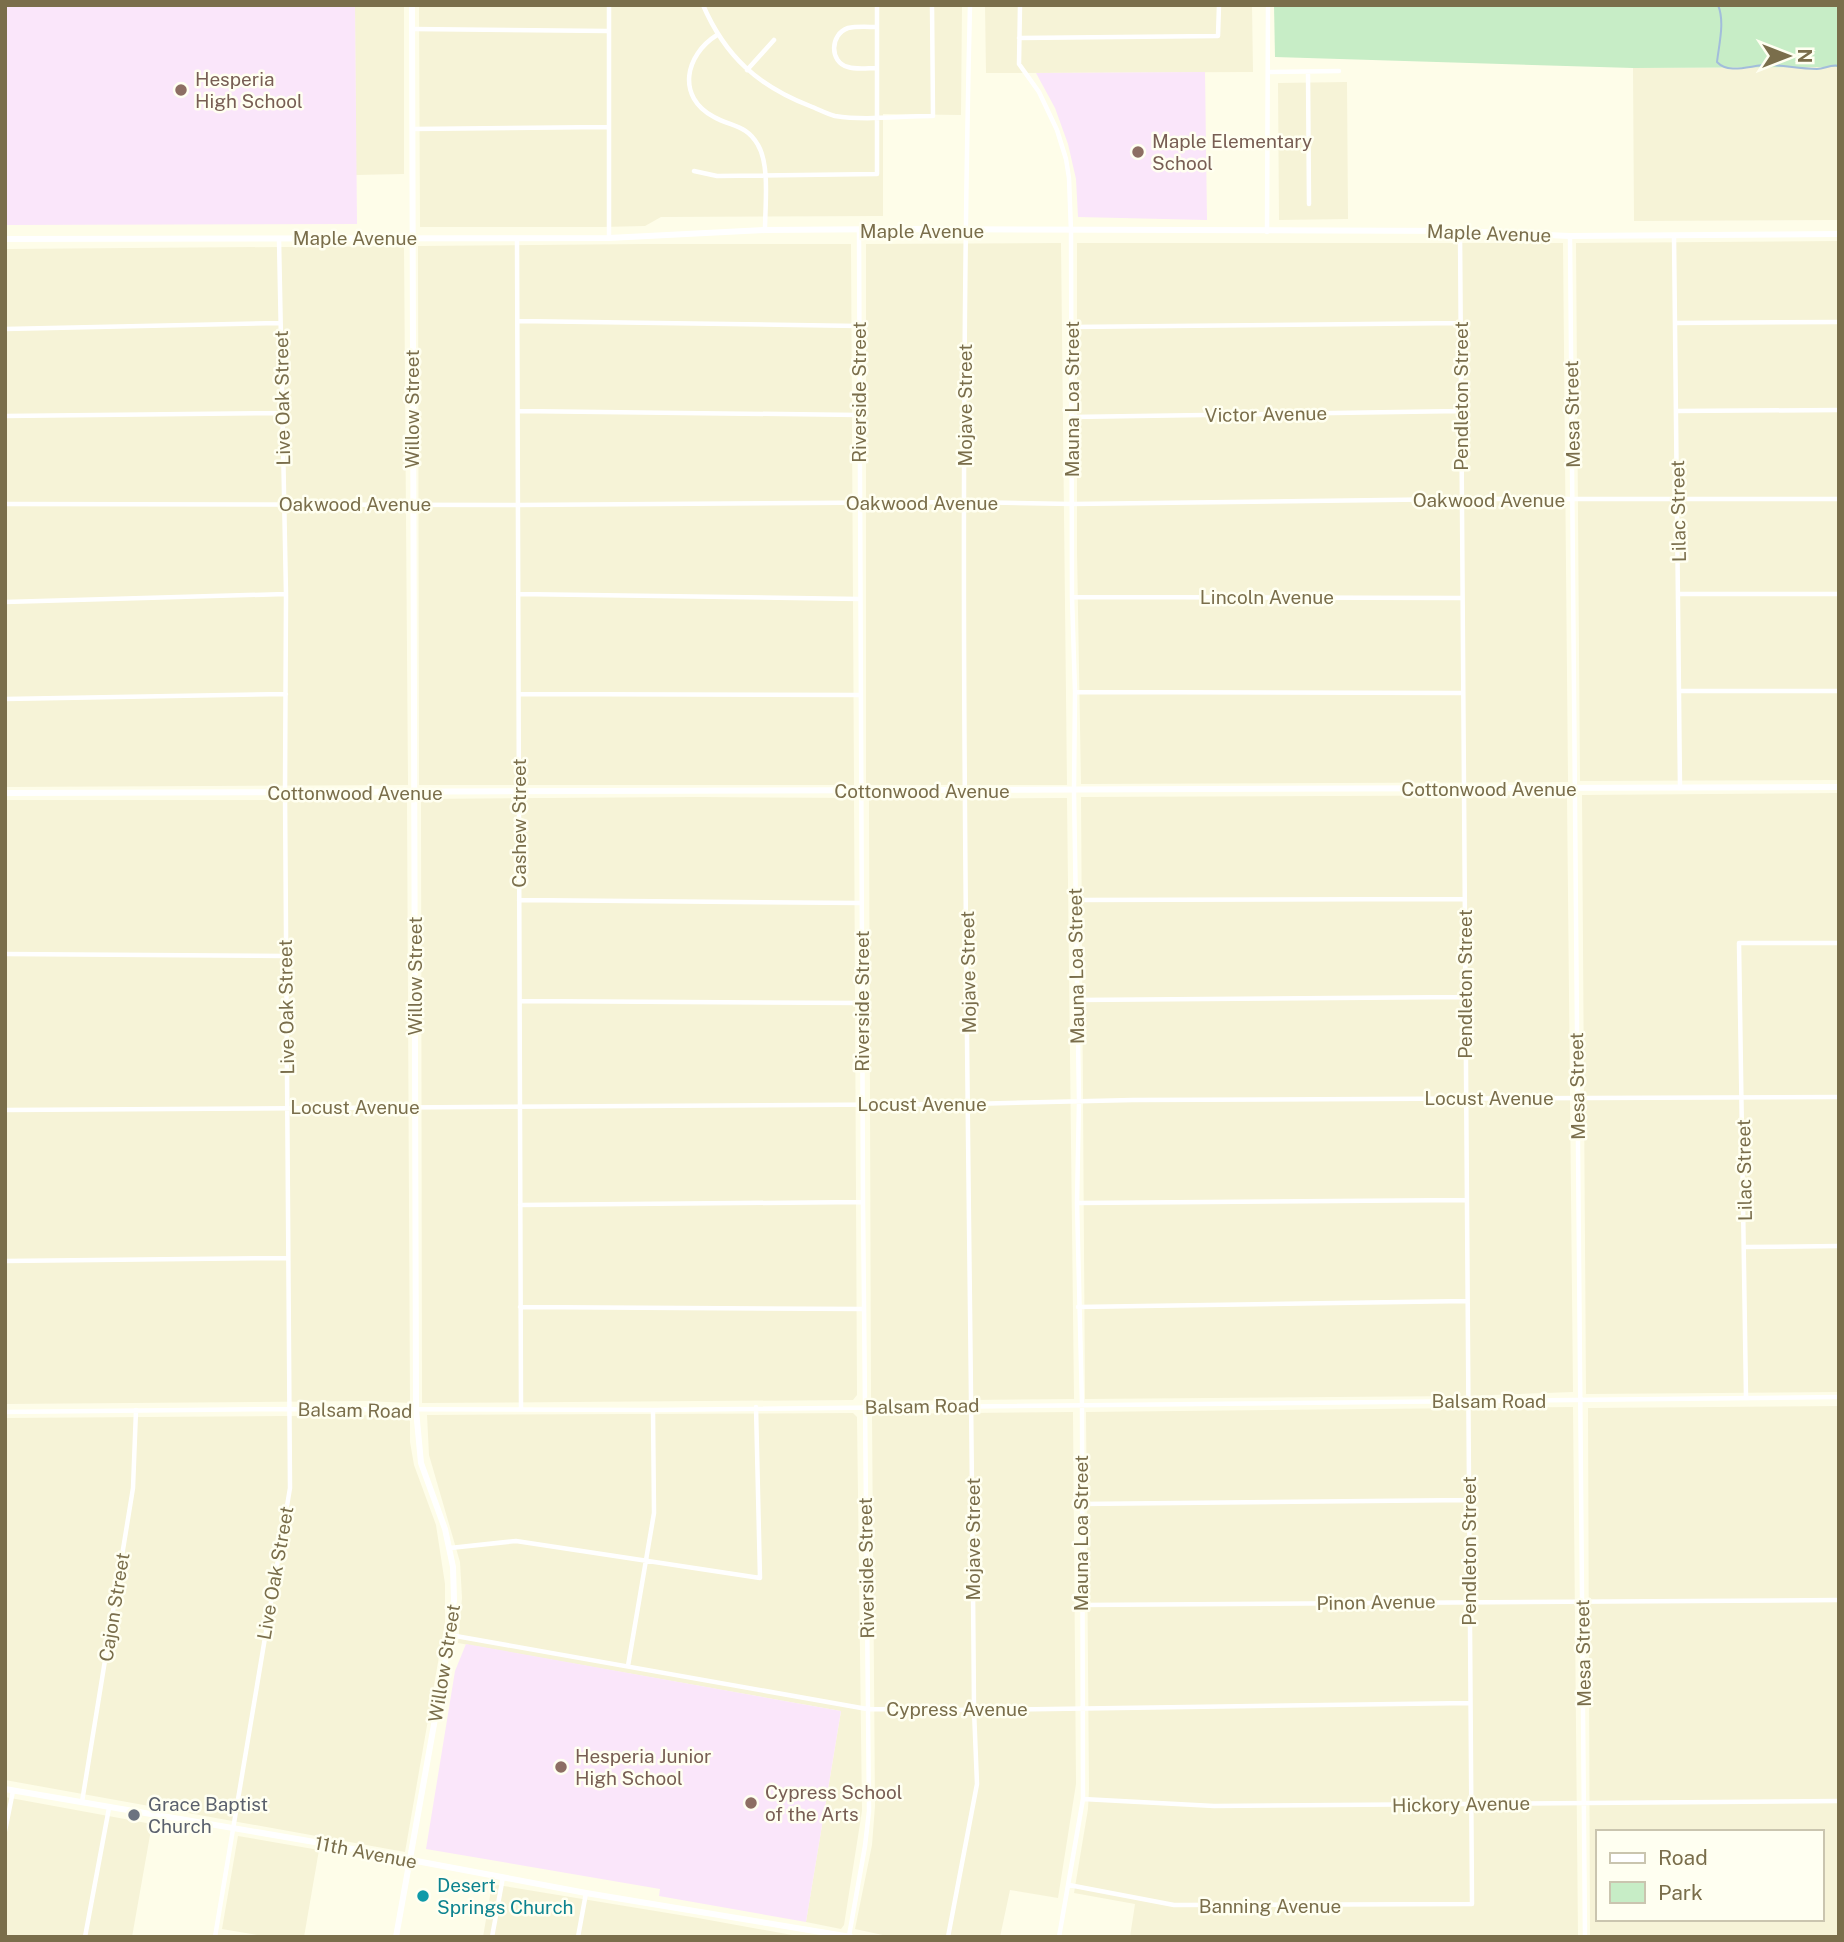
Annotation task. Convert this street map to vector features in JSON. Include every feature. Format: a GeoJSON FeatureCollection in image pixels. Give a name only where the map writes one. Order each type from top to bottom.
{"type":"FeatureCollection","features":[{"type":"Feature","properties":{"kind":"street","name":"Willow Street"},"geometry":{"type":"LineString","coordinates":[[396,1937],[450,1635],[455,1586],[450,1548],[421,1463],[416,1410],[412,5]]}},
{"type":"Feature","properties":{"kind":"street"},"geometry":{"type":"LineString","coordinates":[[609,5],[609,238]]}},
{"type":"Feature","properties":{"kind":"street"},"geometry":{"type":"LineString","coordinates":[[703,5],[717,34],[747,70],[784,96],[834,116],[878,117],[933,116],[932,5]]}},
{"type":"Feature","properties":{"kind":"street"},"geometry":{"type":"LineString","coordinates":[[694,171],[717,176],[877,174],[877,5]]}},
{"type":"Feature","properties":{"kind":"street","name":"Mojave Street"},"geometry":{"type":"LineString","coordinates":[[948,1937],[977,1784],[974,1710],[966,792],[965,230],[970,5]]}},
{"type":"Feature","properties":{"kind":"street","name":"Mauna Loa Street"},"geometry":{"type":"LineString","coordinates":[[1020,5],[1019,64],[1039,92],[1057,130],[1069,177],[1071,231],[1083,1799],[1059,1937]]}},
{"type":"Feature","properties":{"kind":"street"},"geometry":{"type":"LineString","coordinates":[[1019,38],[1218,36],[1219,5]]}},
{"type":"Feature","properties":{"kind":"street"},"geometry":{"type":"LineString","coordinates":[[1267,232],[1268,5]]}},
{"type":"Feature","properties":{"kind":"street"},"geometry":{"type":"LineString","coordinates":[[877,27],[851,27],[845,30],[835,40],[834,49],[837,60],[845,67],[877,68]]}},
{"type":"Feature","properties":{"kind":"street"},"geometry":{"type":"LineString","coordinates":[[412,29],[608,31]]}},
{"type":"Feature","properties":{"kind":"street"},"geometry":{"type":"LineString","coordinates":[[717,34],[695,53],[689,76],[699,105],[714,117],[743,127],[760,147],[765,174],[765,230]]}},
{"type":"Feature","properties":{"kind":"street"},"geometry":{"type":"LineString","coordinates":[[747,70],[774,40]]}},
{"type":"Feature","properties":{"kind":"street"},"geometry":{"type":"LineString","coordinates":[[1268,72],[1339,71]]}},
{"type":"Feature","properties":{"kind":"street"},"geometry":{"type":"LineString","coordinates":[[1308,72],[1309,204]]}},
{"type":"Feature","properties":{"kind":"street"},"geometry":{"type":"LineString","coordinates":[[412,129],[607,127]]}},
{"type":"Feature","properties":{"kind":"street","name":"Maple Avenue"},"geometry":{"type":"LineString","coordinates":[[5,239],[609,238],[765,230],[1460,231],[1570,236],[1839,234]]}},
{"type":"Feature","properties":{"kind":"street","name":"Riverside Street"},"geometry":{"type":"LineString","coordinates":[[850,1937],[869,1811],[864,1408],[859,231]]}},
{"type":"Feature","properties":{"kind":"street","name":"Pendleton Street"},"geometry":{"type":"LineString","coordinates":[[1460,231],[1472,1904]]}},
{"type":"Feature","properties":{"kind":"street","name":"Lilac Street"},"geometry":{"type":"LineString","coordinates":[[1674,234],[1680,788]]}},
{"type":"Feature","properties":{"kind":"street","name":"Mesa Street"},"geometry":{"type":"LineString","coordinates":[[1570,236],[1586,1937]]}},
{"type":"Feature","properties":{"kind":"street","name":"Live Oak Street"},"geometry":{"type":"LineString","coordinates":[[215,1937],[290,1488],[286,594],[279,239]]}},
{"type":"Feature","properties":{"kind":"street","name":"Cashew Street"},"geometry":{"type":"LineString","coordinates":[[517,239],[521,1408]]}},
{"type":"Feature","properties":{"kind":"street"},"geometry":{"type":"LineString","coordinates":[[518,321],[859,326]]}},
{"type":"Feature","properties":{"kind":"street"},"geometry":{"type":"LineString","coordinates":[[1675,323],[1839,322]]}},
{"type":"Feature","properties":{"kind":"street"},"geometry":{"type":"LineString","coordinates":[[5,329],[280,323]]}},
{"type":"Feature","properties":{"kind":"street"},"geometry":{"type":"LineString","coordinates":[[1071,327],[1461,323]]}},
{"type":"Feature","properties":{"kind":"street"},"geometry":{"type":"LineString","coordinates":[[1677,411],[1839,410]]}},
{"type":"Feature","properties":{"kind":"street"},"geometry":{"type":"LineString","coordinates":[[518,411],[859,415]]}},
{"type":"Feature","properties":{"kind":"street","name":"Victor Avenue"},"geometry":{"type":"LineString","coordinates":[[1071,417],[1461,411]]}},
{"type":"Feature","properties":{"kind":"street"},"geometry":{"type":"LineString","coordinates":[[5,416],[282,413]]}},
{"type":"Feature","properties":{"kind":"street","name":"Oakwood Avenue"},"geometry":{"type":"LineString","coordinates":[[5,504],[1072,504],[1462,499],[1839,499]]}},
{"type":"Feature","properties":{"kind":"street"},"geometry":{"type":"LineString","coordinates":[[5,602],[286,594]]}},
{"type":"Feature","properties":{"kind":"street"},"geometry":{"type":"LineString","coordinates":[[518,594],[860,599]]}},
{"type":"Feature","properties":{"kind":"street"},"geometry":{"type":"LineString","coordinates":[[1679,594],[1839,594]]}},
{"type":"Feature","properties":{"kind":"street","name":"Lincoln Avenue"},"geometry":{"type":"LineString","coordinates":[[1072,597],[1462,598]]}},
{"type":"Feature","properties":{"kind":"street"},"geometry":{"type":"LineString","coordinates":[[1680,691],[1839,691]]}},
{"type":"Feature","properties":{"kind":"street"},"geometry":{"type":"LineString","coordinates":[[1075,692],[1463,693]]}},
{"type":"Feature","properties":{"kind":"street"},"geometry":{"type":"LineString","coordinates":[[5,699],[286,694]]}},
{"type":"Feature","properties":{"kind":"street"},"geometry":{"type":"LineString","coordinates":[[519,694],[861,695]]}},
{"type":"Feature","properties":{"kind":"street","name":"Cottonwood Avenue"},"geometry":{"type":"LineString","coordinates":[[5,793],[966,792],[1839,787]]}},
{"type":"Feature","properties":{"kind":"street"},"geometry":{"type":"LineString","coordinates":[[1075,900],[1465,899]]}},
{"type":"Feature","properties":{"kind":"street"},"geometry":{"type":"LineString","coordinates":[[519,900],[861,903]]}},
{"type":"Feature","properties":{"kind":"street","name":"Lilac Street"},"geometry":{"type":"LineString","coordinates":[[1746,1397],[1739,943],[1839,943]]}},
{"type":"Feature","properties":{"kind":"street"},"geometry":{"type":"LineString","coordinates":[[5,954],[286,956]]}},
{"type":"Feature","properties":{"kind":"street"},"geometry":{"type":"LineString","coordinates":[[1077,1000],[1465,997]]}},
{"type":"Feature","properties":{"kind":"street"},"geometry":{"type":"LineString","coordinates":[[520,1001],[862,1003]]}},
{"type":"Feature","properties":{"kind":"street","name":"Locust Avenue"},"geometry":{"type":"LineString","coordinates":[[5,1110],[1839,1097]]}},
{"type":"Feature","properties":{"kind":"street"},"geometry":{"type":"LineString","coordinates":[[1077,1203],[1467,1200]]}},
{"type":"Feature","properties":{"kind":"street"},"geometry":{"type":"LineString","coordinates":[[520,1206],[863,1202]]}},
{"type":"Feature","properties":{"kind":"street"},"geometry":{"type":"LineString","coordinates":[[1745,1247],[1839,1246]]}},
{"type":"Feature","properties":{"kind":"street"},"geometry":{"type":"LineString","coordinates":[[5,1261],[287,1258]]}},
{"type":"Feature","properties":{"kind":"street"},"geometry":{"type":"LineString","coordinates":[[1078,1307],[1467,1301]]}},
{"type":"Feature","properties":{"kind":"street"},"geometry":{"type":"LineString","coordinates":[[520,1307],[864,1309]]}},
{"type":"Feature","properties":{"kind":"street","name":"Balsam Road"},"geometry":{"type":"LineString","coordinates":[[5,1412],[864,1408],[1839,1397]]}},
{"type":"Feature","properties":{"kind":"street"},"geometry":{"type":"LineString","coordinates":[[450,1548],[516,1541],[760,1578],[756,1407]]}},
{"type":"Feature","properties":{"kind":"street"},"geometry":{"type":"LineString","coordinates":[[628,1666],[654,1513],[653,1409]]}},
{"type":"Feature","properties":{"kind":"street","name":"Cajon Street"},"geometry":{"type":"LineString","coordinates":[[81,1803],[133,1488],[136,1410]]}},
{"type":"Feature","properties":{"kind":"street"},"geometry":{"type":"LineString","coordinates":[[1080,1504],[1469,1500]]}},
{"type":"Feature","properties":{"kind":"street","name":"Pinon Avenue"},"geometry":{"type":"LineString","coordinates":[[1082,1605],[1839,1600]]}},
{"type":"Feature","properties":{"kind":"street","name":"Cypress Avenue"},"geometry":{"type":"LineString","coordinates":[[450,1635],[867,1709],[1470,1703]]}},
{"type":"Feature","properties":{"kind":"street"},"geometry":{"type":"LineString","coordinates":[[5,1831],[9,1790]]}},
{"type":"Feature","properties":{"kind":"street","name":"11th Avenue"},"geometry":{"type":"LineString","coordinates":[[9,1790],[586,1893],[850,1937]]}},
{"type":"Feature","properties":{"kind":"street","name":"Hickory Avenue"},"geometry":{"type":"LineString","coordinates":[[1083,1799],[1214,1806],[1839,1801]]}},
{"type":"Feature","properties":{"kind":"street"},"geometry":{"type":"LineString","coordinates":[[85,1937],[109,1808]]}},
{"type":"Feature","properties":{"kind":"street"},"geometry":{"type":"LineString","coordinates":[[492,1937],[503,1877]]}},
{"type":"Feature","properties":{"kind":"street","name":"Banning Avenue"},"geometry":{"type":"LineString","coordinates":[[1069,1885],[1174,1905],[1472,1904]]}},
{"type":"Feature","properties":{"kind":"street"},"geometry":{"type":"LineString","coordinates":[[578,1937],[586,1893]]}},
{"type":"Feature","properties":{"kind":"shaded area","name":"Hesperia High School"},"geometry":{"type":"Polygon","coordinates":[[[5,5],[355,5],[357,224],[5,225],[5,5]]]}},
{"type":"Feature","properties":{"kind":"shaded area"},"geometry":{"type":"Polygon","coordinates":[[[355,5],[404,5],[404,174],[356,175],[355,5]]]}},
{"type":"Feature","properties":{"kind":"shaded area"},"geometry":{"type":"Polygon","coordinates":[[[419,5],[962,5],[961,115],[883,114],[883,216],[661,217],[645,226],[420,227],[419,5]]]}},
{"type":"Feature","properties":{"kind":"shaded area"},"geometry":{"type":"Polygon","coordinates":[[[985,5],[1252,5],[1253,72],[986,73],[985,5]]]}},
{"type":"Feature","properties":{"kind":"shaded area"},"geometry":{"type":"Polygon","coordinates":[[[1839,67],[1839,220],[1634,221],[1633,68],[1839,67]]]}},
{"type":"Feature","properties":{"kind":"shaded area","name":"Maple Elementary School"},"geometry":{"type":"Polygon","coordinates":[[[1205,72],[1207,220],[1078,217],[1076,179],[1068,144],[1055,108],[1036,73],[1205,72]]]}},
{"type":"Feature","properties":{"kind":"shaded area"},"geometry":{"type":"Polygon","coordinates":[[[1347,82],[1348,219],[1279,220],[1278,83],[1347,82]]]}},
{"type":"Feature","properties":{"kind":"shaded area"},"geometry":{"type":"Polygon","coordinates":[[[1839,241],[1839,780],[1580,781],[1576,243],[1839,241]]]}},
{"type":"Feature","properties":{"kind":"shaded area"},"geometry":{"type":"Polygon","coordinates":[[[1061,243],[1067,785],[866,785],[866,244],[1061,243]]]}},
{"type":"Feature","properties":{"kind":"shaded area"},"geometry":{"type":"Polygon","coordinates":[[[1077,243],[1563,243],[1568,782],[1081,784],[1077,552],[1077,243]]]}},
{"type":"Feature","properties":{"kind":"shaded area"},"geometry":{"type":"Polygon","coordinates":[[[851,244],[854,785],[419,785],[418,246],[851,244]]]}},
{"type":"Feature","properties":{"kind":"shaded area"},"geometry":{"type":"Polygon","coordinates":[[[404,246],[408,785],[5,787],[5,249],[404,246]]]}},
{"type":"Feature","properties":{"kind":"shaded area"},"geometry":{"type":"Polygon","coordinates":[[[1839,793],[1839,1392],[1586,1394],[1582,795],[1839,793]]]}},
{"type":"Feature","properties":{"kind":"shaded area"},"geometry":{"type":"Polygon","coordinates":[[[1567,795],[1573,1392],[1463,1396],[1085,1399],[1081,797],[1567,795]]]}},
{"type":"Feature","properties":{"kind":"shaded area"},"geometry":{"type":"Polygon","coordinates":[[[854,798],[857,1395],[853,1400],[422,1403],[421,799],[854,798]]]}},
{"type":"Feature","properties":{"kind":"shaded area"},"geometry":{"type":"Polygon","coordinates":[[[1067,798],[1074,1399],[871,1401],[869,799],[1067,798]]]}},
{"type":"Feature","properties":{"kind":"shaded area"},"geometry":{"type":"Polygon","coordinates":[[[5,800],[407,800],[410,1403],[365,1401],[5,1404],[5,800]]]}},
{"type":"Feature","properties":{"kind":"shaded area"},"geometry":{"type":"Polygon","coordinates":[[[1839,1406],[1839,1937],[1590,1937],[1588,1408],[1839,1406]]]}},
{"type":"Feature","properties":{"kind":"shaded area"},"geometry":{"type":"Polygon","coordinates":[[[1573,1407],[1578,1937],[1130,1937],[1135,1904],[1074,1893],[1089,1789],[1086,1412],[1573,1407]]]}},
{"type":"Feature","properties":{"kind":"shaded area"},"geometry":{"type":"Polygon","coordinates":[[[1073,1412],[1076,1784],[1058,1898],[1010,1890],[1000,1937],[892,1937],[855,1929],[872,1845],[875,1806],[872,1414],[1073,1412]]]}},
{"type":"Feature","properties":{"kind":"shaded area"},"geometry":{"type":"Polygon","coordinates":[[[853,1413],[857,1417],[862,1811],[844,1925],[841,1929],[806,1922],[841,1711],[458,1643],[462,1598],[460,1562],[429,1455],[427,1415],[853,1413]]]}},
{"type":"Feature","properties":{"kind":"shaded area"},"geometry":{"type":"Polygon","coordinates":[[[410,1415],[410,1442],[414,1465],[436,1525],[445,1584],[445,1622],[405,1852],[5,1780],[5,1418],[410,1415]]]}},
{"type":"Feature","properties":{"kind":"shaded area","name":"Hesperia Junior High School"},"geometry":{"type":"Polygon","coordinates":[[[466,1644],[841,1711],[806,1922],[659,1896],[660,1889],[426,1849],[455,1671],[466,1644]]]}},
{"type":"Feature","properties":{"kind":"shaded area"},"geometry":{"type":"Polygon","coordinates":[[[5,1797],[152,1824],[132,1937],[5,1937],[5,1797]]]}},
{"type":"Feature","properties":{"kind":"shaded area"},"geometry":{"type":"Polygon","coordinates":[[[238,1836],[319,1850],[304,1937],[269,1937],[222,1929],[238,1836]]]}},
{"type":"Feature","properties":{"kind":"shaded area"},"geometry":{"type":"Polygon","coordinates":[[[492,1884],[698,1918],[803,1937],[483,1937],[492,1884]]]}},
{"type":"Feature","properties":{"kind":"green space"},"geometry":{"type":"Polygon","coordinates":[[[1274,5],[1839,5],[1839,67],[1633,68],[1275,57],[1274,5]]]}},
{"type":"Feature","properties":{"kind":"waterway"},"geometry":{"type":"LineString","coordinates":[[1718,5],[1721,26],[1717,62],[1722,66],[1736,69],[1765,65],[1817,69],[1839,66]]}},
{"type":"Feature","properties":{"kind":"place","name":"Hesperia High School"},"geometry":{"type":"Point","coordinates":[181,90]}},
{"type":"Feature","properties":{"kind":"place","name":"Maple Elementary School"},"geometry":{"type":"Point","coordinates":[1138,152]}},
{"type":"Feature","properties":{"kind":"place","name":"Hesperia Junior High School"},"geometry":{"type":"Point","coordinates":[561,1767]}},
{"type":"Feature","properties":{"kind":"place","name":"Cypress School of the Arts"},"geometry":{"type":"Point","coordinates":[751,1803]}},
{"type":"Feature","properties":{"kind":"place","name":"Grace Baptist Church"},"geometry":{"type":"Point","coordinates":[134,1815]}},
{"type":"Feature","properties":{"kind":"place","name":"Desert Springs Church"},"geometry":{"type":"Point","coordinates":[423,1896]}}]}
